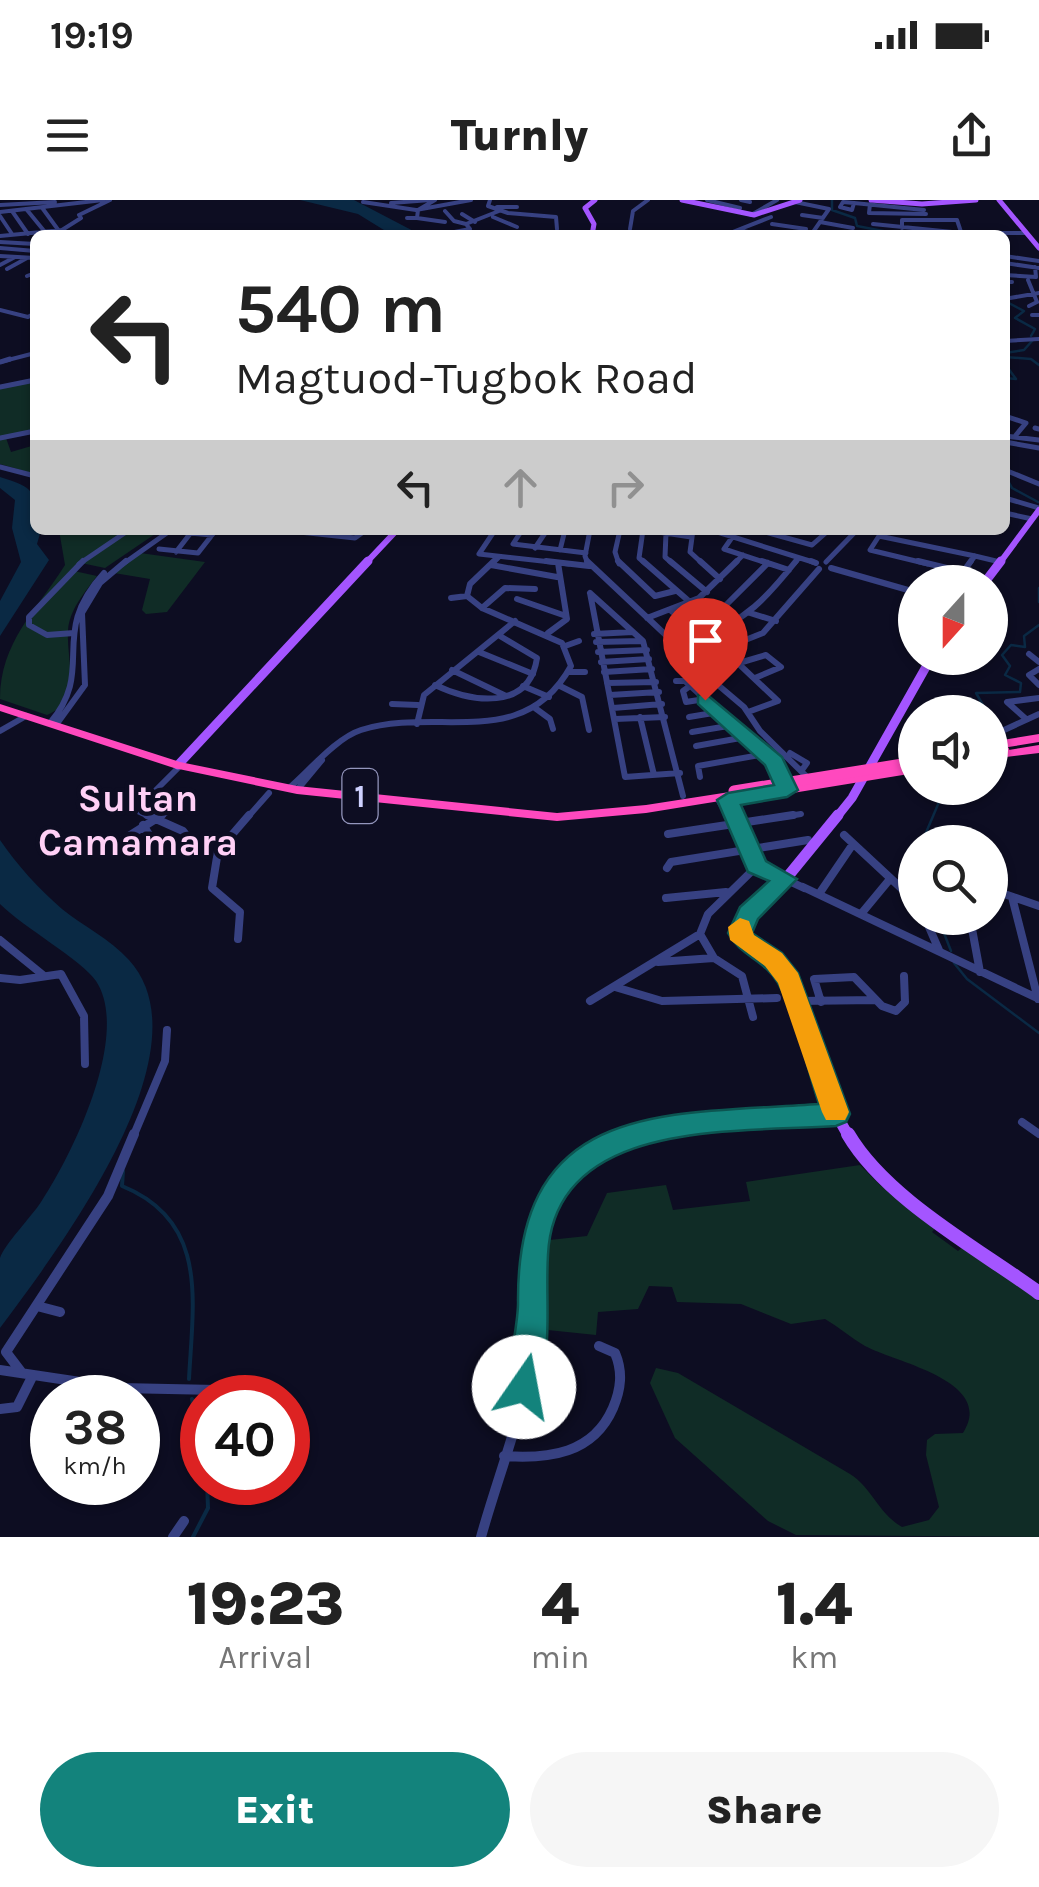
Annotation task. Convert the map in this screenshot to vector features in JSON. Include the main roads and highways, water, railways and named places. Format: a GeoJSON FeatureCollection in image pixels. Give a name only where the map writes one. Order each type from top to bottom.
{"type":"FeatureCollection","features":[{"type":"Feature","properties":{"kind":"highway","name":"1"},"geometry":{"type":"LineString","coordinates":[[0,707],[180,765],[293,789],[543,816],[735,795],[898,765]]}},
{"type":"Feature","properties":{"kind":"highway"},"geometry":{"type":"LineString","coordinates":[[1008,748],[1039,743]]}},
{"type":"Feature","properties":{"kind":"highway","name":"1"},"geometry":{"type":"LineString","coordinates":[[633,809],[642,802],[682,792],[735,795],[806,777],[838,777],[898,766]]}},
{"type":"Feature","properties":{"kind":"highway"},"geometry":{"type":"LineString","coordinates":[[838,777],[855,793]]}},
{"type":"Feature","properties":{"kind":"main road"},"geometry":{"type":"LineString","coordinates":[[593,230],[594,224],[585,208],[595,200]]}},
{"type":"Feature","properties":{"kind":"main road"},"geometry":{"type":"LineString","coordinates":[[682,200],[752,215],[766,223],[798,201]]}},
{"type":"Feature","properties":{"kind":"main road"},"geometry":{"type":"LineString","coordinates":[[871,202],[925,207],[979,200]]}},
{"type":"Feature","properties":{"kind":"main road"},"geometry":{"type":"LineString","coordinates":[[998,200],[1039,248]]}},
{"type":"Feature","properties":{"kind":"main road"},"geometry":{"type":"LineString","coordinates":[[883,203],[925,207]]}},
{"type":"Feature","properties":{"kind":"main road"},"geometry":{"type":"LineString","coordinates":[[998,565],[1039,509]]}},
{"type":"Feature","properties":{"kind":"main road"},"geometry":{"type":"LineString","coordinates":[[180,765],[392,535]]}},
{"type":"Feature","properties":{"kind":"main road"},"geometry":{"type":"LineString","coordinates":[[922,675],[855,793],[749,914],[740,933],[745,943],[782,968],[799,1003],[836,1114],[880,1177],[1039,1292]]}},
{"type":"Feature","properties":{"kind":"water"},"geometry":{"type":"Polygon","coordinates":[[[300,200],[354,200],[411,230],[384,230],[358,214],[300,200]]]}},
{"type":"Feature","properties":{"kind":"water"},"geometry":{"type":"Polygon","coordinates":[[[0,477],[30,491],[30,535],[40,535],[37,544],[49,560],[0,636],[0,601],[21,562],[12,528],[15,500],[0,488],[0,477]]]}},
{"type":"Feature","properties":{"kind":"water"},"geometry":{"type":"Polygon","coordinates":[[[0,840],[53,901],[129,960],[149,999],[151,1045],[139,1096],[116,1150],[55,1252],[0,1328],[0,1258],[41,1202],[68,1155],[94,1093],[107,1031],[105,1004],[96,981],[0,904],[0,840]]]}},
{"type":"Feature","properties":{"kind":"waterway"},"geometry":{"type":"LineString","coordinates":[[832,200],[832,210],[855,218],[857,226],[878,230]]}},
{"type":"Feature","properties":{"kind":"waterway"},"geometry":{"type":"LineString","coordinates":[[1010,304],[1024,311],[1015,318],[1035,329],[1031,336]]}},
{"type":"Feature","properties":{"kind":"waterway"},"geometry":{"type":"LineString","coordinates":[[1010,352],[1024,350],[1032,341]]}},
{"type":"Feature","properties":{"kind":"waterway"},"geometry":{"type":"LineString","coordinates":[[1010,357],[1031,359],[1039,365]]}},
{"type":"Feature","properties":{"kind":"waterway"},"geometry":{"type":"LineString","coordinates":[[1010,371],[1016,379],[1010,378]]}},
{"type":"Feature","properties":{"kind":"waterway"},"geometry":{"type":"LineString","coordinates":[[1010,485],[1038,502]]}},
{"type":"Feature","properties":{"kind":"waterway"},"geometry":{"type":"LineString","coordinates":[[1039,588],[1039,602]]}},
{"type":"Feature","properties":{"kind":"waterway"},"geometry":{"type":"LineString","coordinates":[[977,695],[1020,692],[1021,683],[1005,675],[1010,666],[1002,655],[1011,645],[1025,647],[1024,636],[1039,625]]}},
{"type":"Feature","properties":{"kind":"waterway"},"geometry":{"type":"LineString","coordinates":[[929,825],[938,805]]}},
{"type":"Feature","properties":{"kind":"waterway"},"geometry":{"type":"LineString","coordinates":[[945,935],[951,951]]}},
{"type":"Feature","properties":{"kind":"waterway"},"geometry":{"type":"LineString","coordinates":[[954,963],[967,979],[1039,1033]]}},
{"type":"Feature","properties":{"kind":"waterway"},"geometry":{"type":"LineString","coordinates":[[123,1171],[122,1186],[150,1201],[170,1220],[190,1266],[189,1375]]}},
{"type":"Feature","properties":{"kind":"waterway"},"geometry":{"type":"LineString","coordinates":[[193,1537],[208,1505]]}},
{"type":"Feature","properties":{"kind":"district","name":"Sultan Camamara"},"geometry":{"type":"Point","coordinates":[138,820]}}]}
